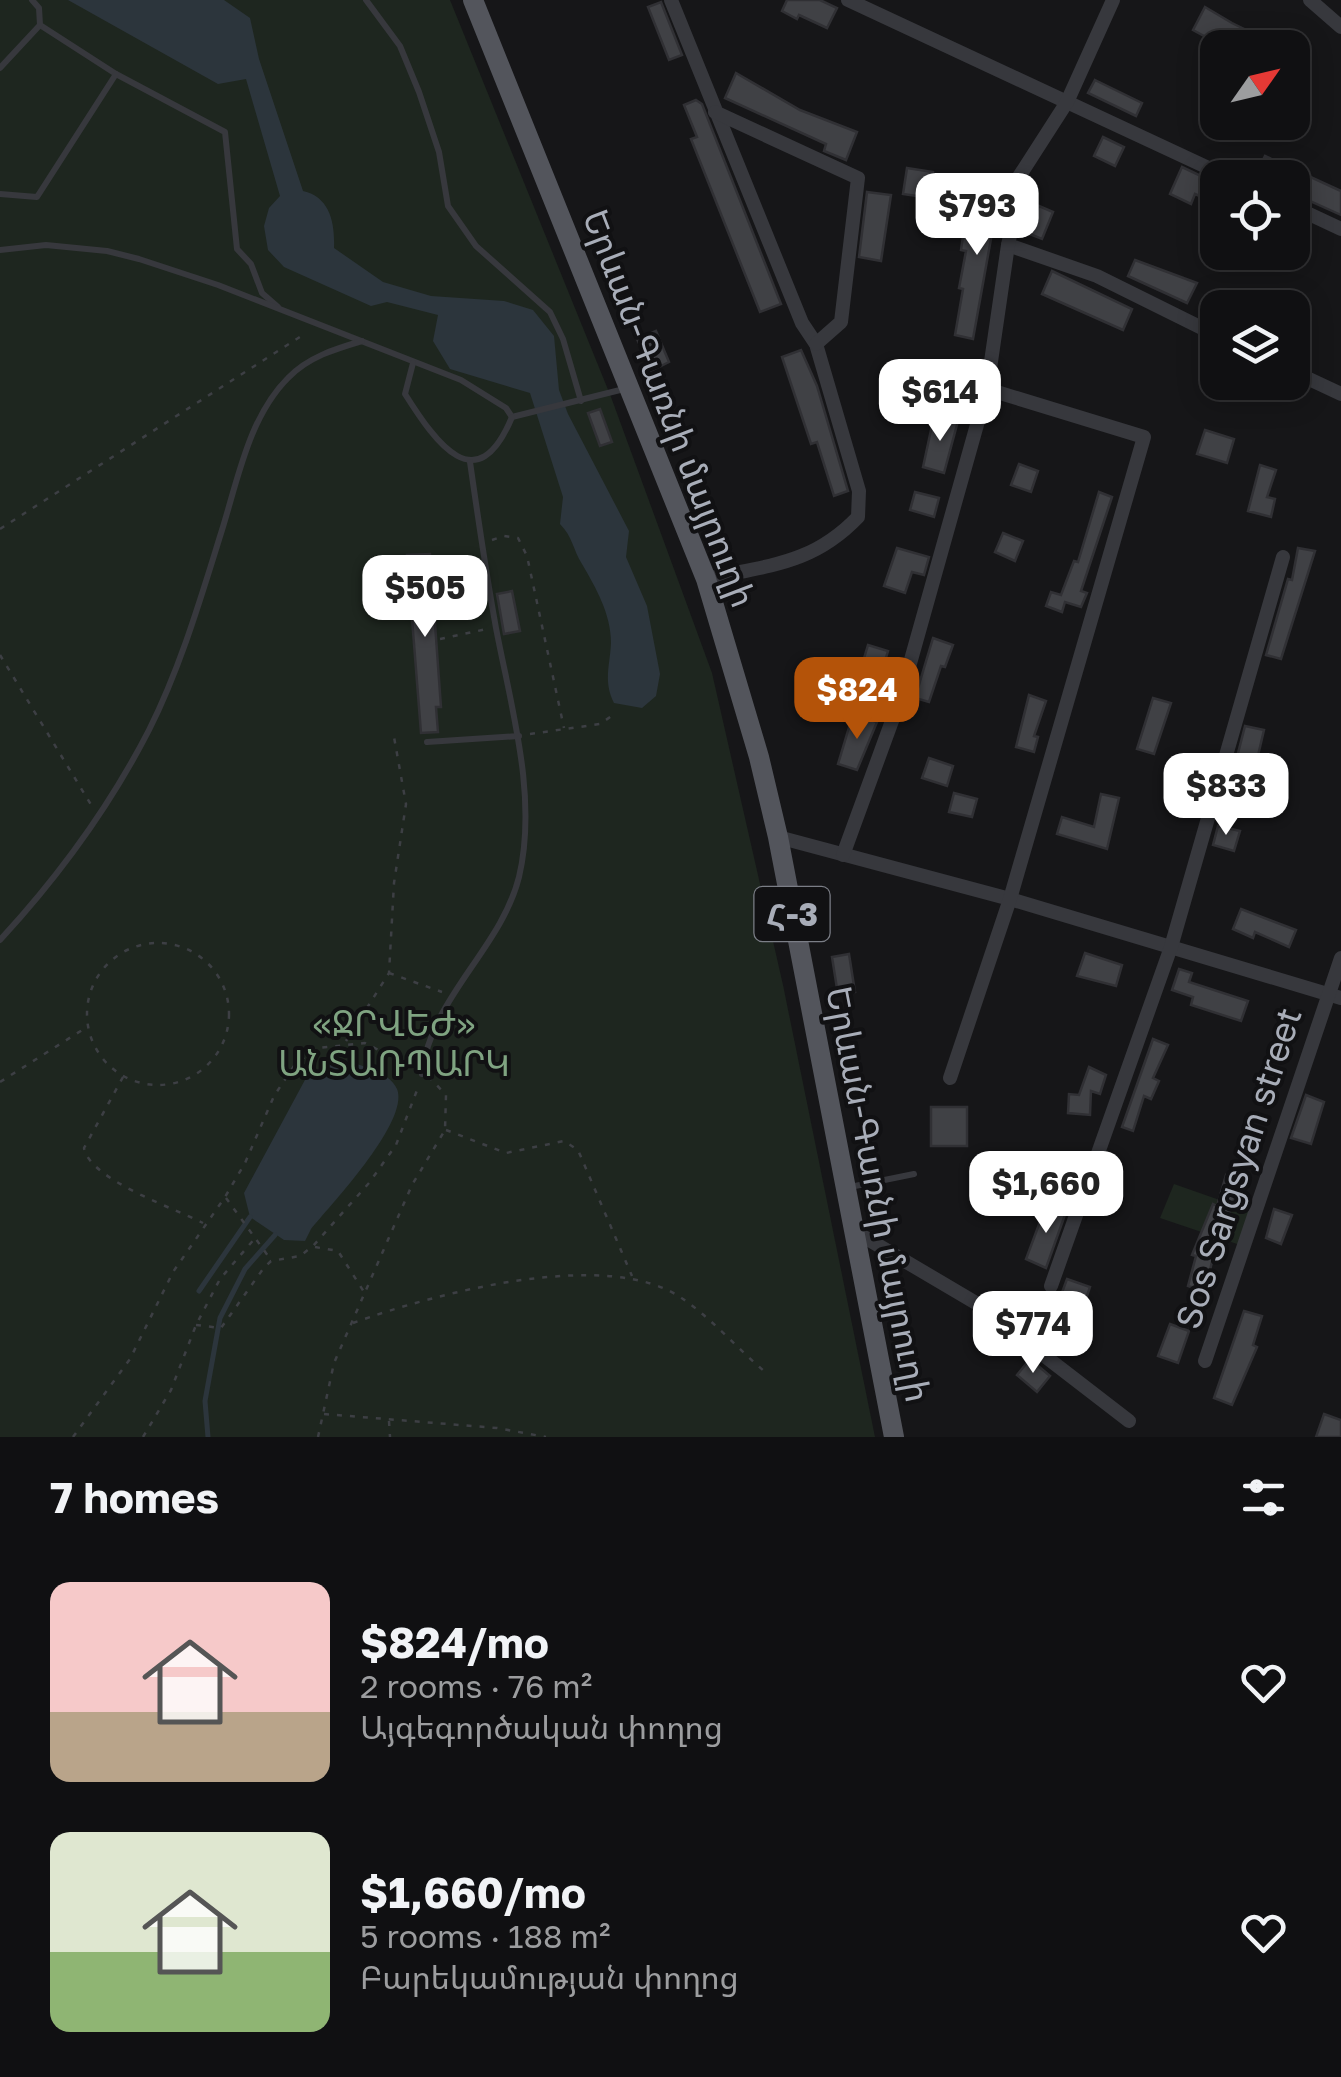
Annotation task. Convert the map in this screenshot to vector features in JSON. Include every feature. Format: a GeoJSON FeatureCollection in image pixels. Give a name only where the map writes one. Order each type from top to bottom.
{"type":"FeatureCollection","features":[{"type":"Feature","properties":{"kind":"main road","name":"Երևան-Գառնի մայրուղի"},"geometry":{"type":"LineString","coordinates":[[473,0],[706,579],[759,757],[778,837],[894,1437]]}},
{"type":"Feature","properties":{"kind":"street"},"geometry":{"type":"LineString","coordinates":[[672,0],[802,323],[816,344],[859,491],[858,517],[836,540],[811,556],[706,579]]}},
{"type":"Feature","properties":{"kind":"street"},"geometry":{"type":"LineString","coordinates":[[848,0],[1200,164]]}},
{"type":"Feature","properties":{"kind":"street"},"geometry":{"type":"LineString","coordinates":[[842,855],[900,699],[987,389],[1017,204],[1014,186],[1066,102],[1114,0]]}},
{"type":"Feature","properties":{"kind":"street"},"geometry":{"type":"LineString","coordinates":[[1310,0],[1341,28]]}},
{"type":"Feature","properties":{"kind":"street"},"geometry":{"type":"LineString","coordinates":[[715,112],[858,178],[840,322],[816,344]]}},
{"type":"Feature","properties":{"kind":"street"},"geometry":{"type":"LineString","coordinates":[[1310,214],[1341,229]]}},
{"type":"Feature","properties":{"kind":"street"},"geometry":{"type":"LineString","coordinates":[[1008,245],[1098,276],[1200,327]]}},
{"type":"Feature","properties":{"kind":"street"},"geometry":{"type":"LineString","coordinates":[[1310,380],[1341,394]]}},
{"type":"Feature","properties":{"kind":"street"},"geometry":{"type":"LineString","coordinates":[[950,1078],[1010,899],[1144,437],[987,389]]}},
{"type":"Feature","properties":{"kind":"street"},"geometry":{"type":"LineString","coordinates":[[1051,1286],[1171,947],[1283,556]]}},
{"type":"Feature","properties":{"kind":"street"},"geometry":{"type":"LineString","coordinates":[[778,837],[1010,899],[1334,996]]}},
{"type":"Feature","properties":{"kind":"street","name":"Sos Sargsyan street"},"geometry":{"type":"LineString","coordinates":[[1205,1361],[1334,996],[1341,958]]}},
{"type":"Feature","properties":{"kind":"street"},"geometry":{"type":"LineString","coordinates":[[854,1231],[976,1303],[1129,1421]]}},
{"type":"Feature","properties":{"kind":"lane"},"geometry":{"type":"LineString","coordinates":[[0,68],[40,25],[39,8],[32,0]]}},
{"type":"Feature","properties":{"kind":"lane"},"geometry":{"type":"LineString","coordinates":[[366,0],[400,46],[419,92],[439,152],[448,206],[476,246],[550,312],[563,339],[576,402]]}},
{"type":"Feature","properties":{"kind":"lane"},"geometry":{"type":"LineString","coordinates":[[40,25],[116,74],[225,132],[238,249],[251,264],[262,294],[282,312]]}},
{"type":"Feature","properties":{"kind":"lane"},"geometry":{"type":"LineString","coordinates":[[0,194],[38,197],[116,74]]}},
{"type":"Feature","properties":{"kind":"lane"},"geometry":{"type":"LineString","coordinates":[[0,250],[46,246],[107,251],[218,285],[461,380],[506,408],[512,418]]}},
{"type":"Feature","properties":{"kind":"lane"},"geometry":{"type":"LineString","coordinates":[[0,940],[72,858],[148,730],[174,673],[262,414],[289,376],[307,363],[322,353],[362,342]]}},
{"type":"Feature","properties":{"kind":"lane"},"geometry":{"type":"LineString","coordinates":[[414,364],[405,394],[428,431],[449,451],[470,462],[492,454],[512,418],[630,387]]}},
{"type":"Feature","properties":{"kind":"lane"},"geometry":{"type":"LineString","coordinates":[[422,1074],[432,1030],[518,882],[523,856],[518,736],[484,561],[470,462]]}},
{"type":"Feature","properties":{"kind":"lane"},"geometry":{"type":"LineString","coordinates":[[426,742],[518,736]]}},
{"type":"Feature","properties":{"kind":"lane"},"geometry":{"type":"LineString","coordinates":[[844,1188],[914,1174]]}},
{"type":"Feature","properties":{"kind":"path"},"geometry":{"type":"LineString","coordinates":[[0,530],[318,325]]}},
{"type":"Feature","properties":{"kind":"path"},"geometry":{"type":"LineString","coordinates":[[484,561],[484,547],[504,536],[518,538],[528,556],[564,728]]}},
{"type":"Feature","properties":{"kind":"path"},"geometry":{"type":"LineString","coordinates":[[440,639],[496,628]]}},
{"type":"Feature","properties":{"kind":"path"},"geometry":{"type":"LineString","coordinates":[[0,655],[98,818]]}},
{"type":"Feature","properties":{"kind":"path"},"geometry":{"type":"LineString","coordinates":[[518,736],[600,724],[616,713]]}},
{"type":"Feature","properties":{"kind":"path"},"geometry":{"type":"LineString","coordinates":[[344,1043],[388,973],[394,883],[406,804],[394,737]]}},
{"type":"Feature","properties":{"kind":"path"},"geometry":{"type":"LineString","coordinates":[[153,942],[177,945],[198,955],[215,972],[226,994],[229,1017],[224,1041],[211,1061],[192,1076],[170,1084],[146,1084],[123,1076],[107,1063],[88,1027],[87,1003],[95,980],[110,961],[130,948],[153,942]]}},
{"type":"Feature","properties":{"kind":"path"},"geometry":{"type":"LineString","coordinates":[[388,973],[452,996]]}},
{"type":"Feature","properties":{"kind":"path"},"geometry":{"type":"LineString","coordinates":[[0,1082],[88,1027]]}},
{"type":"Feature","properties":{"kind":"path"},"geometry":{"type":"LineString","coordinates":[[72,1437],[130,1359],[173,1272],[225,1197],[245,1163],[274,1096],[296,1063],[318,1048],[365,1043],[422,1074],[446,1096],[445,1130],[412,1185],[334,1363],[318,1437]]}},
{"type":"Feature","properties":{"kind":"path"},"geometry":{"type":"LineString","coordinates":[[196,1325],[221,1328],[272,1261],[300,1256],[313,1246],[384,1165],[402,1131],[422,1074]]}},
{"type":"Feature","properties":{"kind":"path"},"geometry":{"type":"LineString","coordinates":[[123,1076],[84,1148],[86,1161],[104,1177],[205,1223]]}},
{"type":"Feature","properties":{"kind":"path"},"geometry":{"type":"LineString","coordinates":[[445,1130],[506,1153],[564,1141],[578,1150],[634,1278]]}},
{"type":"Feature","properties":{"kind":"path"},"geometry":{"type":"LineString","coordinates":[[225,1197],[272,1261]]}},
{"type":"Feature","properties":{"kind":"path"},"geometry":{"type":"LineString","coordinates":[[143,1437],[170,1390],[220,1279],[256,1236]]}},
{"type":"Feature","properties":{"kind":"path"},"geometry":{"type":"LineString","coordinates":[[313,1246],[338,1251],[365,1293]]}},
{"type":"Feature","properties":{"kind":"path"},"geometry":{"type":"LineString","coordinates":[[353,1323],[409,1303],[511,1282],[634,1278],[682,1298],[764,1371]]}},
{"type":"Feature","properties":{"kind":"path"},"geometry":{"type":"LineString","coordinates":[[322,1414],[497,1428],[546,1437]]}},
{"type":"Feature","properties":{"kind":"path"},"geometry":{"type":"LineString","coordinates":[[389,1420],[390,1437]]}},
{"type":"Feature","properties":{"kind":"green space","name":"«ՋՐՎԵԺ» ԱՆՏԱՌՊԱՐԿ"},"geometry":{"type":"Polygon","coordinates":[[[0,0],[450,0],[611,397],[712,673],[783,985],[875,1437],[0,1437],[0,0]]]}},
{"type":"Feature","properties":{"kind":"green space"},"geometry":{"type":"Polygon","coordinates":[[[1174,1184],[1251,1211],[1240,1245],[1160,1218],[1174,1184]]]}},
{"type":"Feature","properties":{"kind":"shaded area"},"geometry":{"type":"Polygon","coordinates":[[[68,0],[224,0],[250,18],[259,59],[303,191],[319,199],[329,212],[334,248],[383,282],[431,296],[504,301],[533,310],[554,336],[559,390],[568,414],[629,531],[626,557],[647,606],[660,674],[656,696],[642,708],[614,703],[611,695],[611,643],[606,612],[560,524],[563,497],[530,393],[450,369],[433,341],[438,315],[387,302],[371,306],[284,267],[268,250],[264,226],[269,208],[280,196],[246,79],[218,84],[68,0]]]}},
{"type":"Feature","properties":{"kind":"shaded area"},"geometry":{"type":"Polygon","coordinates":[[[342,1060],[387,1078],[397,1089],[398,1103],[381,1141],[305,1241],[284,1240],[250,1217],[244,1193],[306,1078],[328,1062],[342,1060]]]}},
{"type":"Feature","properties":{"kind":"building"},"geometry":{"type":"Polygon","coordinates":[[[787,0],[820,0],[837,8],[827,28],[782,11],[787,0]]]}},
{"type":"Feature","properties":{"kind":"building"},"geometry":{"type":"Polygon","coordinates":[[[661,2],[682,55],[669,60],[648,7],[661,2]]]}},
{"type":"Feature","properties":{"kind":"building"},"geometry":{"type":"Polygon","coordinates":[[[1205,7],[1246,30],[1200,30],[1200,34],[1193,30],[1205,7]]]}},
{"type":"Feature","properties":{"kind":"building"},"geometry":{"type":"Polygon","coordinates":[[[736,73],[800,110],[857,132],[846,160],[824,151],[826,144],[725,98],[736,73]]]}},
{"type":"Feature","properties":{"kind":"building"},"geometry":{"type":"Polygon","coordinates":[[[1095,80],[1142,103],[1136,116],[1088,93],[1095,80]]]}},
{"type":"Feature","properties":{"kind":"building"},"geometry":{"type":"Polygon","coordinates":[[[696,100],[702,104],[781,304],[760,312],[691,139],[697,137],[684,105],[696,100]]]}},
{"type":"Feature","properties":{"kind":"building"},"geometry":{"type":"Polygon","coordinates":[[[1103,137],[1124,147],[1115,166],[1094,156],[1103,137]]]}},
{"type":"Feature","properties":{"kind":"building"},"geometry":{"type":"Polygon","coordinates":[[[1182,167],[1200,176],[1200,196],[1195,194],[1191,204],[1170,194],[1182,167]]]}},
{"type":"Feature","properties":{"kind":"building"},"geometry":{"type":"Polygon","coordinates":[[[907,168],[933,172],[930,198],[903,194],[907,168]]]}},
{"type":"Feature","properties":{"kind":"building"},"geometry":{"type":"Polygon","coordinates":[[[1310,177],[1341,191],[1341,215],[1310,201],[1310,177]]]}},
{"type":"Feature","properties":{"kind":"building"},"geometry":{"type":"Polygon","coordinates":[[[983,180],[1001,183],[973,339],[955,335],[963,289],[959,288],[966,251],[961,250],[963,236],[968,236],[983,180]]]}},
{"type":"Feature","properties":{"kind":"building"},"geometry":{"type":"Polygon","coordinates":[[[867,192],[891,195],[881,261],[859,257],[867,192]]]}},
{"type":"Feature","properties":{"kind":"building"},"geometry":{"type":"Polygon","coordinates":[[[1039,206],[1053,212],[1042,239],[1027,233],[1039,206]]]}},
{"type":"Feature","properties":{"kind":"building"},"geometry":{"type":"Polygon","coordinates":[[[1135,260],[1197,283],[1187,303],[1128,276],[1135,260]]]}},
{"type":"Feature","properties":{"kind":"building"},"geometry":{"type":"Polygon","coordinates":[[[1052,271],[1132,309],[1123,330],[1042,294],[1052,271]]]}},
{"type":"Feature","properties":{"kind":"building"},"geometry":{"type":"Polygon","coordinates":[[[656,331],[669,362],[651,371],[637,339],[656,331]]]}},
{"type":"Feature","properties":{"kind":"building"},"geometry":{"type":"Polygon","coordinates":[[[801,350],[817,386],[848,491],[834,496],[817,442],[811,444],[782,357],[801,350]]]}},
{"type":"Feature","properties":{"kind":"building"},"geometry":{"type":"Polygon","coordinates":[[[944,371],[967,377],[960,400],[938,394],[944,371]]]}},
{"type":"Feature","properties":{"kind":"building"},"geometry":{"type":"Polygon","coordinates":[[[600,409],[612,442],[600,446],[588,413],[600,409]]]}},
{"type":"Feature","properties":{"kind":"building"},"geometry":{"type":"Polygon","coordinates":[[[934,416],[958,421],[944,473],[923,467],[934,416]]]}},
{"type":"Feature","properties":{"kind":"building"},"geometry":{"type":"Polygon","coordinates":[[[1205,430],[1234,439],[1227,463],[1197,454],[1205,430]]]}},
{"type":"Feature","properties":{"kind":"building"},"geometry":{"type":"Polygon","coordinates":[[[1019,464],[1038,471],[1031,492],[1011,485],[1019,464]]]}},
{"type":"Feature","properties":{"kind":"building"},"geometry":{"type":"Polygon","coordinates":[[[1260,465],[1276,470],[1267,497],[1275,499],[1271,517],[1248,511],[1260,465]]]}},
{"type":"Feature","properties":{"kind":"building"},"geometry":{"type":"Polygon","coordinates":[[[915,492],[939,498],[934,517],[910,510],[915,492]]]}},
{"type":"Feature","properties":{"kind":"building"},"geometry":{"type":"Polygon","coordinates":[[[1099,492],[1112,497],[1081,591],[1087,593],[1081,607],[1065,602],[1062,612],[1046,606],[1051,592],[1061,595],[1074,561],[1078,562],[1099,492]]]}},
{"type":"Feature","properties":{"kind":"building"},"geometry":{"type":"Polygon","coordinates":[[[1003,533],[1023,541],[1015,561],[995,552],[1003,533]]]}},
{"type":"Feature","properties":{"kind":"building"},"geometry":{"type":"Polygon","coordinates":[[[897,548],[929,557],[924,575],[912,572],[905,593],[884,586],[897,548]]]}},
{"type":"Feature","properties":{"kind":"building"},"geometry":{"type":"Polygon","coordinates":[[[1298,548],[1315,551],[1281,659],[1266,655],[1288,579],[1292,580],[1298,548]]]}},
{"type":"Feature","properties":{"kind":"building"},"geometry":{"type":"Polygon","coordinates":[[[430,554],[441,707],[436,707],[438,732],[421,733],[407,555],[430,554]]]}},
{"type":"Feature","properties":{"kind":"building"},"geometry":{"type":"Polygon","coordinates":[[[512,591],[520,631],[504,634],[497,594],[512,591]]]}},
{"type":"Feature","properties":{"kind":"building"},"geometry":{"type":"Polygon","coordinates":[[[933,638],[953,645],[929,702],[915,698],[933,638]]]}},
{"type":"Feature","properties":{"kind":"building"},"geometry":{"type":"Polygon","coordinates":[[[868,645],[888,651],[882,671],[862,665],[868,645]]]}},
{"type":"Feature","properties":{"kind":"building"},"geometry":{"type":"Polygon","coordinates":[[[1029,695],[1046,701],[1034,736],[1038,737],[1034,752],[1016,747],[1029,695]]]}},
{"type":"Feature","properties":{"kind":"building"},"geometry":{"type":"Polygon","coordinates":[[[1153,698],[1171,703],[1154,754],[1137,749],[1153,698]]]}},
{"type":"Feature","properties":{"kind":"building"},"geometry":{"type":"Polygon","coordinates":[[[853,714],[877,722],[857,770],[838,764],[853,714]]]}},
{"type":"Feature","properties":{"kind":"building"},"geometry":{"type":"Polygon","coordinates":[[[1245,726],[1264,730],[1249,794],[1229,788],[1245,726]]]}},
{"type":"Feature","properties":{"kind":"building"},"geometry":{"type":"Polygon","coordinates":[[[929,758],[953,766],[947,786],[922,778],[929,758]]]}},
{"type":"Feature","properties":{"kind":"building"},"geometry":{"type":"Polygon","coordinates":[[[954,793],[977,799],[972,817],[949,812],[954,793]]]}},
{"type":"Feature","properties":{"kind":"building"},"geometry":{"type":"Polygon","coordinates":[[[1101,794],[1119,798],[1107,849],[1057,834],[1062,817],[1094,827],[1101,794]]]}},
{"type":"Feature","properties":{"kind":"building"},"geometry":{"type":"Polygon","coordinates":[[[1218,826],[1240,831],[1234,851],[1213,845],[1218,826]]]}},
{"type":"Feature","properties":{"kind":"building"},"geometry":{"type":"Polygon","coordinates":[[[1241,909],[1296,930],[1289,947],[1255,932],[1253,938],[1233,929],[1241,909]]]}},
{"type":"Feature","properties":{"kind":"building"},"geometry":{"type":"Polygon","coordinates":[[[1085,953],[1122,965],[1116,986],[1077,976],[1085,953]]]}},
{"type":"Feature","properties":{"kind":"building"},"geometry":{"type":"Polygon","coordinates":[[[849,954],[855,992],[838,995],[832,957],[849,954]]]}},
{"type":"Feature","properties":{"kind":"building"},"geometry":{"type":"Polygon","coordinates":[[[1179,969],[1192,973],[1189,982],[1248,1001],[1241,1021],[1191,1005],[1193,997],[1172,990],[1179,969]]]}},
{"type":"Feature","properties":{"kind":"building"},"geometry":{"type":"Polygon","coordinates":[[[1153,1039],[1168,1045],[1153,1078],[1159,1081],[1151,1099],[1144,1096],[1133,1131],[1122,1127],[1153,1039]]]}},
{"type":"Feature","properties":{"kind":"building"},"geometry":{"type":"Polygon","coordinates":[[[1089,1067],[1106,1075],[1100,1094],[1091,1091],[1090,1115],[1068,1113],[1069,1094],[1079,1095],[1089,1067]]]}},
{"type":"Feature","properties":{"kind":"building"},"geometry":{"type":"Polygon","coordinates":[[[1306,1095],[1324,1102],[1311,1144],[1291,1138],[1306,1095]]]}},
{"type":"Feature","properties":{"kind":"building"},"geometry":{"type":"Polygon","coordinates":[[[931,1107],[967,1107],[967,1146],[931,1146],[931,1107]]]}},
{"type":"Feature","properties":{"kind":"building"},"geometry":{"type":"Polygon","coordinates":[[[1226,1175],[1241,1180],[1224,1228],[1220,1227],[1205,1292],[1188,1286],[1196,1256],[1192,1255],[1213,1204],[1217,1206],[1226,1175]]]}},
{"type":"Feature","properties":{"kind":"building"},"geometry":{"type":"Polygon","coordinates":[[[1047,1203],[1066,1212],[1046,1268],[1026,1259],[1047,1203]]]}},
{"type":"Feature","properties":{"kind":"building"},"geometry":{"type":"Polygon","coordinates":[[[1274,1209],[1292,1215],[1281,1244],[1266,1238],[1274,1209]]]}},
{"type":"Feature","properties":{"kind":"building"},"geometry":{"type":"Polygon","coordinates":[[[1067,1279],[1090,1287],[1078,1323],[1054,1314],[1067,1279]]]}},
{"type":"Feature","properties":{"kind":"building"},"geometry":{"type":"Polygon","coordinates":[[[1244,1311],[1262,1316],[1253,1345],[1257,1347],[1232,1405],[1214,1398],[1244,1311]]]}},
{"type":"Feature","properties":{"kind":"building"},"geometry":{"type":"Polygon","coordinates":[[[1170,1324],[1189,1331],[1178,1363],[1158,1356],[1170,1324]]]}},
{"type":"Feature","properties":{"kind":"building"},"geometry":{"type":"Polygon","coordinates":[[[1030,1359],[1050,1376],[1037,1392],[1017,1375],[1030,1359]]]}},
{"type":"Feature","properties":{"kind":"building"},"geometry":{"type":"Polygon","coordinates":[[[1324,1414],[1341,1420],[1341,1437],[1316,1437],[1324,1414]]]}},
{"type":"Feature","properties":{"kind":"waterway"},"geometry":{"type":"LineString","coordinates":[[199,1291],[250,1217]]}},
{"type":"Feature","properties":{"kind":"waterway"},"geometry":{"type":"LineString","coordinates":[[208,1437],[205,1401],[220,1318],[245,1269],[275,1235]]}}]}
